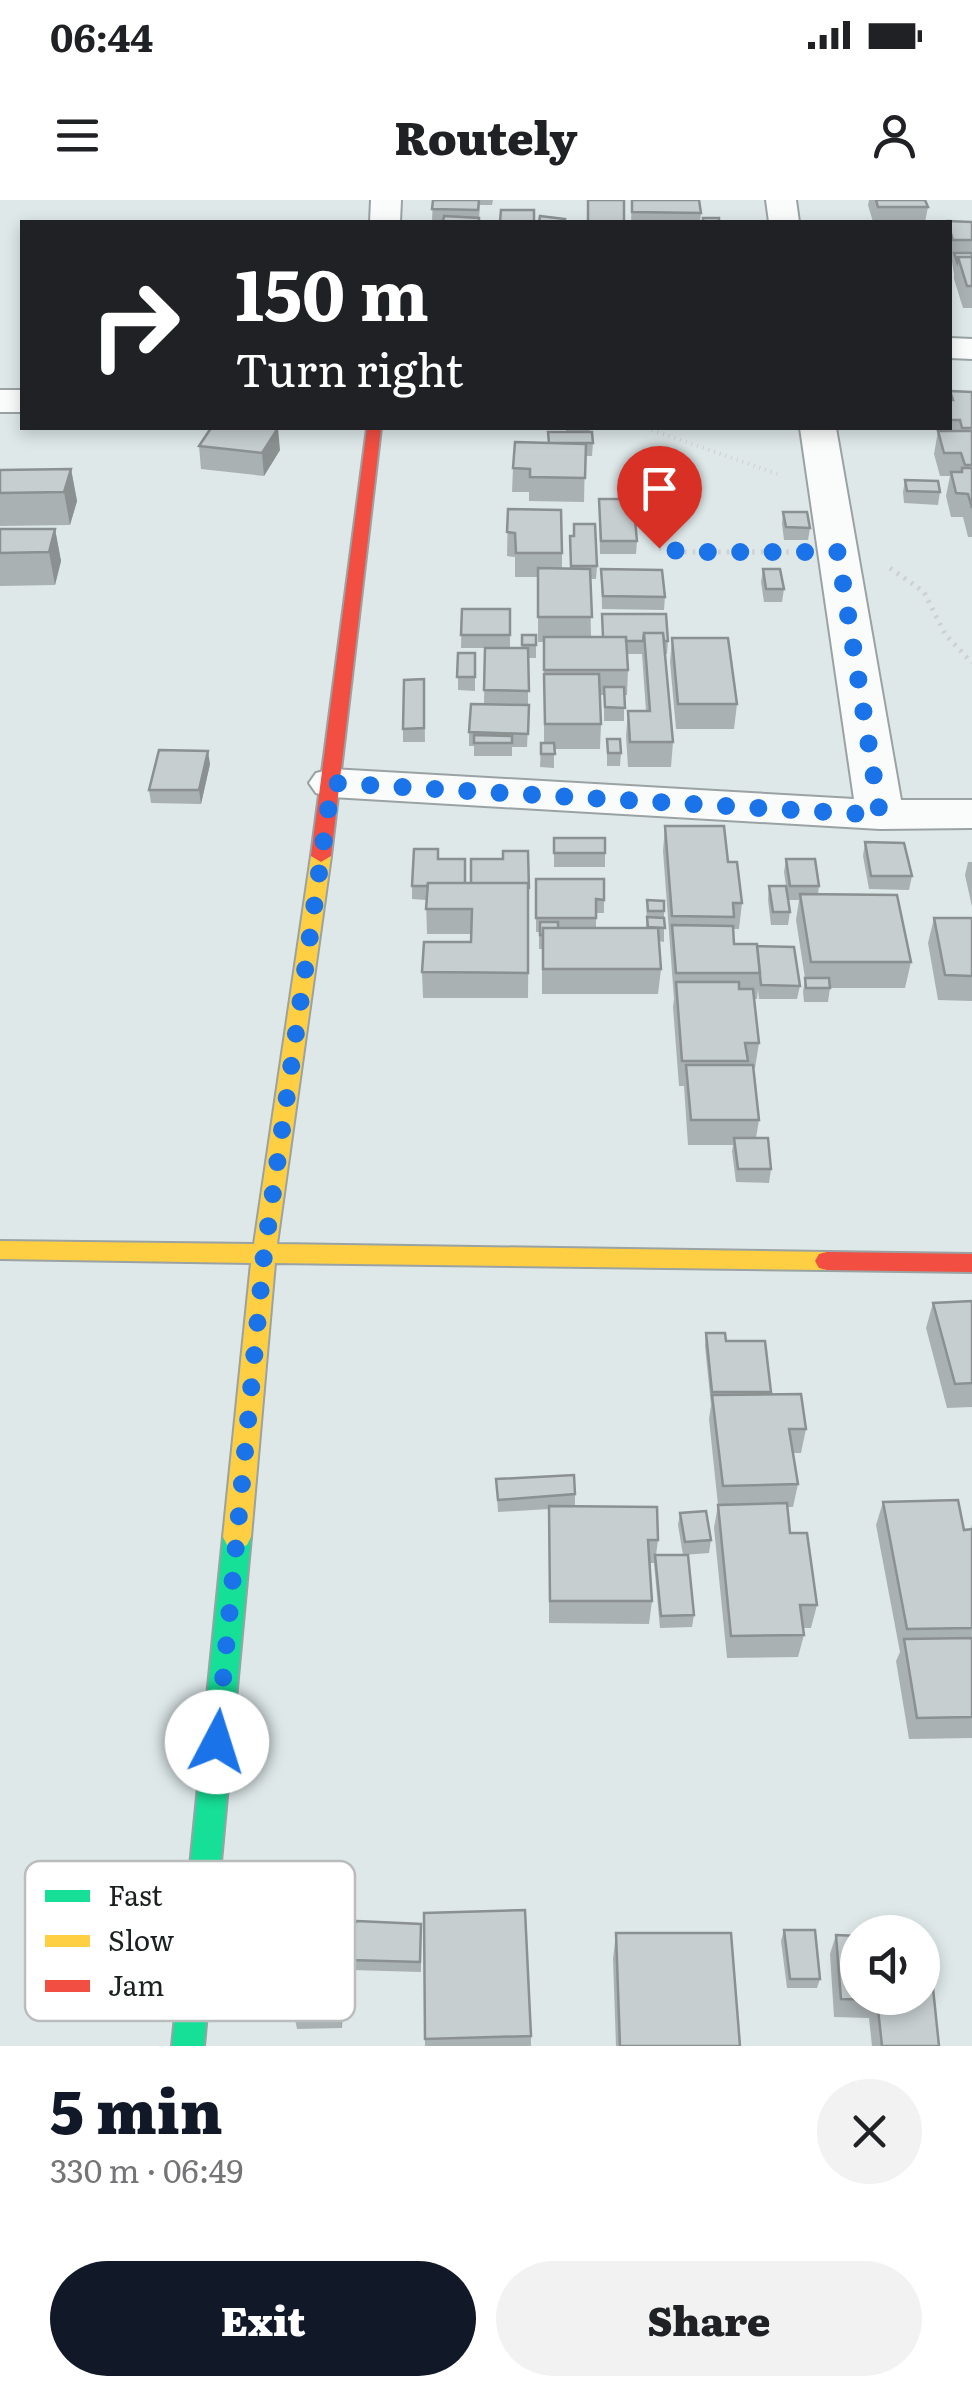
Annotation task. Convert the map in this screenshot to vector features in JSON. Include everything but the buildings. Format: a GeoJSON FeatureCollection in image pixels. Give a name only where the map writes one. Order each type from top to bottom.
{"type":"FeatureCollection","features":[{"type":"Feature","properties":{"kind":"street"},"geometry":{"type":"LineString","coordinates":[[206,1861],[264,1255],[332,783],[374,430]]}},
{"type":"Feature","properties":{"kind":"street"},"geometry":{"type":"LineString","coordinates":[[818,430],[880,815]]}},
{"type":"Feature","properties":{"kind":"street"},"geometry":{"type":"LineString","coordinates":[[332,783],[880,815],[972,814]]}},
{"type":"Feature","properties":{"kind":"street"},"geometry":{"type":"LineString","coordinates":[[0,1250],[972,1263]]}},
{"type":"Feature","properties":{"kind":"street"},"geometry":{"type":"LineString","coordinates":[[188,2046],[190,2021]]}},
{"type":"Feature","properties":{"kind":"path"},"geometry":{"type":"LineString","coordinates":[[652,430],[767,469],[834,529],[924,592],[945,634],[972,663]]}},
{"type":"Feature","properties":{"kind":"path"},"geometry":{"type":"LineString","coordinates":[[659,548],[685,552],[834,529]]}},
{"type":"Feature","properties":{"kind":"traffic: fast"},"geometry":{"type":"LineString","coordinates":[[206,1861],[237,1537]]}},
{"type":"Feature","properties":{"kind":"traffic: fast"},"geometry":{"type":"LineString","coordinates":[[188,2046],[190,2021]]}},
{"type":"Feature","properties":{"kind":"traffic: slow"},"geometry":{"type":"LineString","coordinates":[[237,1537],[264,1255],[321,856]]}},
{"type":"Feature","properties":{"kind":"traffic: slow"},"geometry":{"type":"LineString","coordinates":[[0,1250],[827,1261]]}},
{"type":"Feature","properties":{"kind":"traffic: jam"},"geometry":{"type":"LineString","coordinates":[[321,856],[374,430]]}},
{"type":"Feature","properties":{"kind":"traffic: jam"},"geometry":{"type":"LineString","coordinates":[[827,1261],[972,1263]]}},
{"type":"Feature","properties":{"kind":"route"},"geometry":{"type":"LineString","coordinates":[[217,1742],[264,1255],[332,783],[880,815],[838,552],[685,552],[659,548]]}}]}
